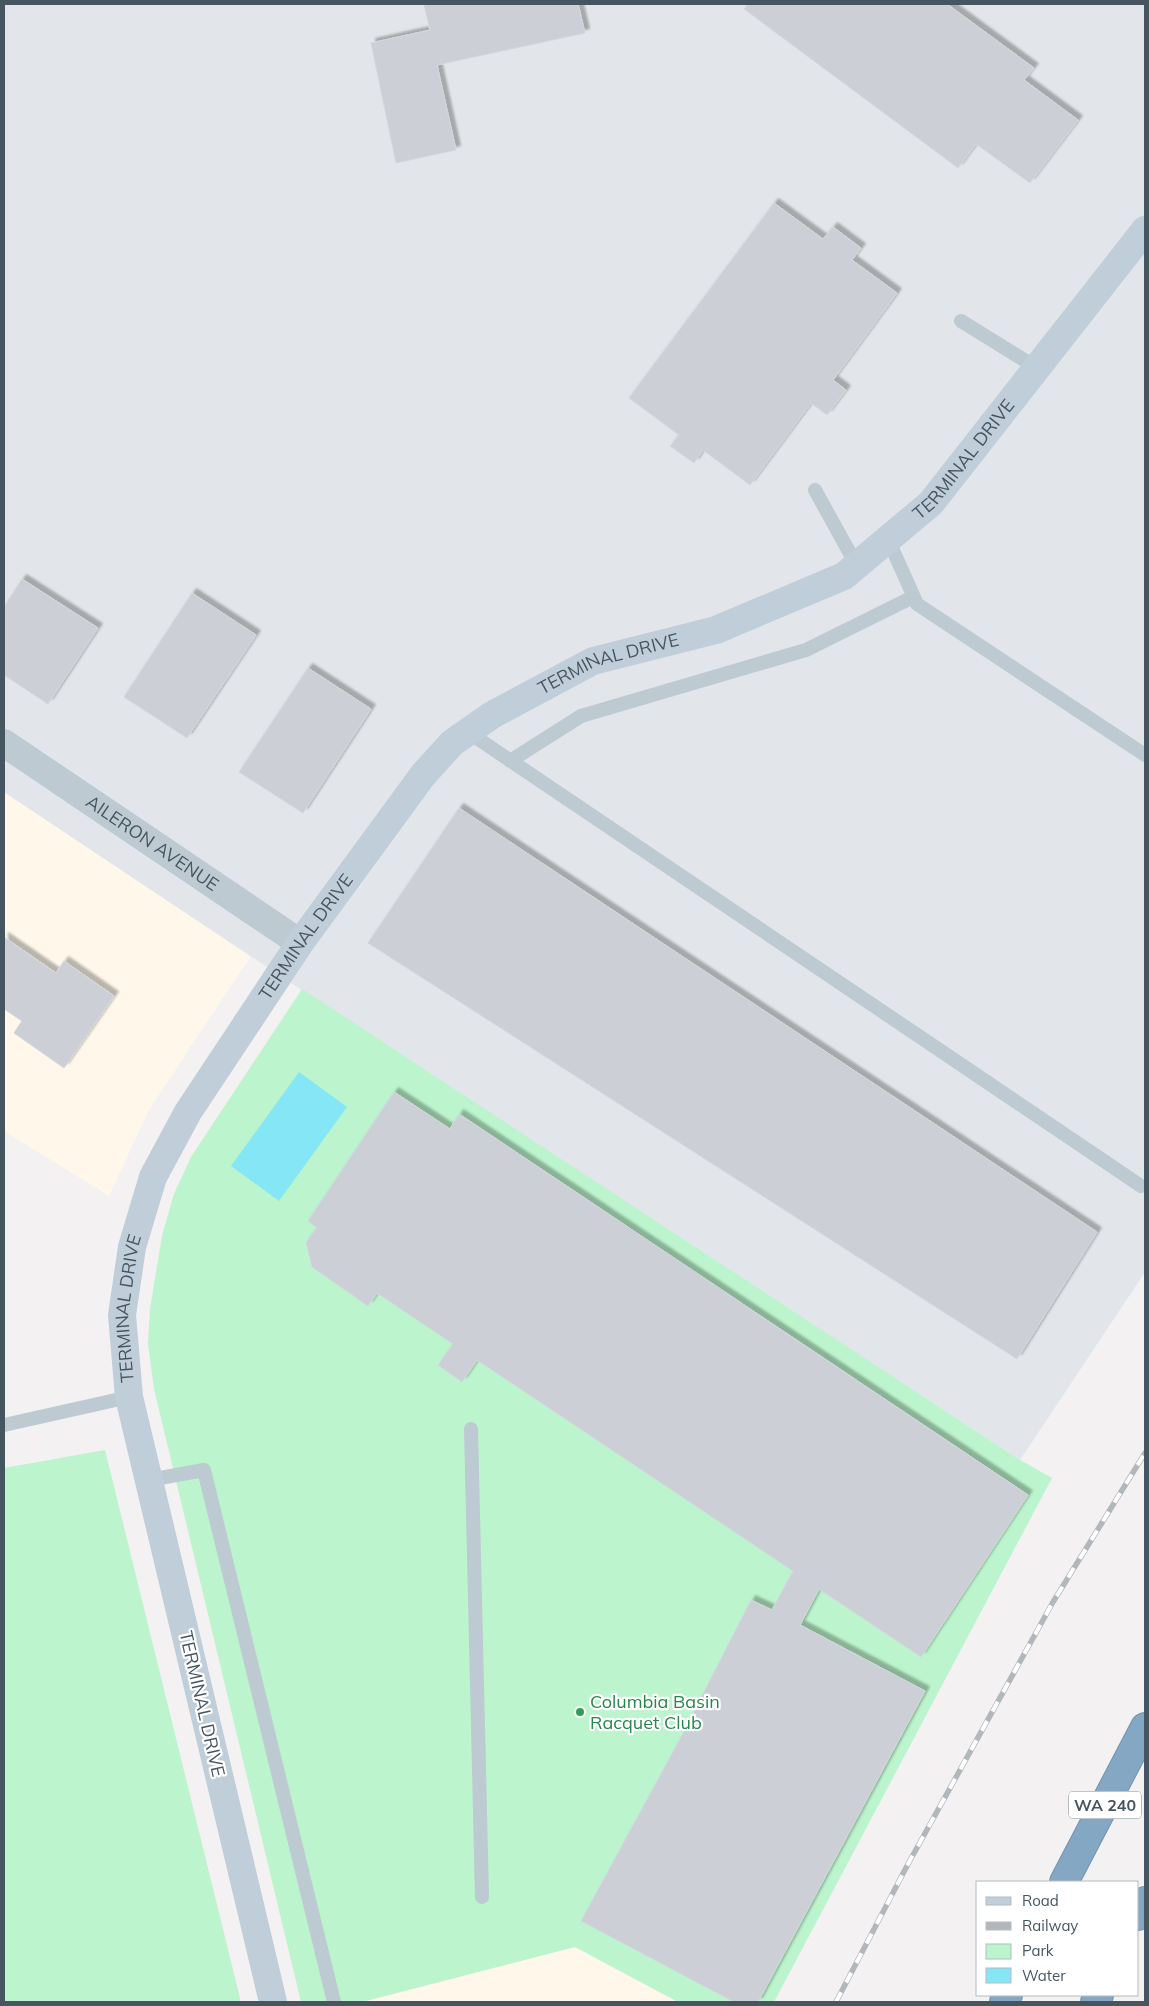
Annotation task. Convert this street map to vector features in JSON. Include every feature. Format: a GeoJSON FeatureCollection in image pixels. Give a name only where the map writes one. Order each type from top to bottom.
{"type":"FeatureCollection","features":[{"type":"Feature","properties":{"kind":"highway","name":"WA 240"},"geometry":{"type":"LineString","coordinates":[[1065,1881],[1145,1727]]}},
{"type":"Feature","properties":{"kind":"highway"},"geometry":{"type":"LineString","coordinates":[[1139,1914],[1145,1901]]}},
{"type":"Feature","properties":{"kind":"street","name":"TERMINAL DRIVE"},"geometry":{"type":"LineString","coordinates":[[273,2002],[129,1397],[122,1315],[132,1247],[153,1177],[188,1112],[300,943],[424,775],[452,743],[492,715],[593,661],[716,630],[844,576],[931,503],[1145,230]]}},
{"type":"Feature","properties":{"kind":"street","name":"AILERON AVENUE"},"geometry":{"type":"LineString","coordinates":[[4,744],[300,943]]}},
{"type":"Feature","properties":{"kind":"lane"},"geometry":{"type":"LineString","coordinates":[[962,320],[1037,368]]}},
{"type":"Feature","properties":{"kind":"lane"},"geometry":{"type":"LineString","coordinates":[[815,490],[857,566]]}},
{"type":"Feature","properties":{"kind":"lane"},"geometry":{"type":"LineString","coordinates":[[888,539],[917,604],[1145,755]]}},
{"type":"Feature","properties":{"kind":"lane"},"geometry":{"type":"LineString","coordinates":[[510,761],[581,716],[806,650],[913,597]]}},
{"type":"Feature","properties":{"kind":"lane"},"geometry":{"type":"LineString","coordinates":[[468,732],[1141,1186]]}},
{"type":"Feature","properties":{"kind":"lane"},"geometry":{"type":"LineString","coordinates":[[4,1425],[129,1397]]}},
{"type":"Feature","properties":{"kind":"lane"},"geometry":{"type":"LineString","coordinates":[[472,1429],[482,1897]]}},
{"type":"Feature","properties":{"kind":"lane"},"geometry":{"type":"LineString","coordinates":[[149,1480],[204,1470],[334,2002]]}},
{"type":"Feature","properties":{"kind":"shaded area"},"geometry":{"type":"Polygon","coordinates":[[[4,4],[1145,4],[1145,1272],[1020,1460],[279,975],[4,792],[4,4]]]}},
{"type":"Feature","properties":{"kind":"shaded area"},"geometry":{"type":"Polygon","coordinates":[[[4,792],[251,956],[149,1110],[109,1196],[4,1131],[4,792]]]}},
{"type":"Feature","properties":{"kind":"shaded area"},"geometry":{"type":"Polygon","coordinates":[[[575,1947],[678,2002],[362,2002],[575,1947]]]}},
{"type":"Feature","properties":{"kind":"green space","name":"Columbia Basin Racquet Club"},"geometry":{"type":"Polygon","coordinates":[[[302,989],[1020,1460],[1052,1478],[774,2002],[678,2002],[575,1947],[362,2002],[301,2002],[154,1389],[148,1344],[150,1309],[162,1236],[174,1194],[191,1157],[302,989]]]}},
{"type":"Feature","properties":{"kind":"green space"},"geometry":{"type":"Polygon","coordinates":[[[105,1450],[240,2002],[4,2002],[4,1468],[105,1450]]]}},
{"type":"Feature","properties":{"kind":"water"},"geometry":{"type":"Polygon","coordinates":[[[299,1072],[347,1107],[279,1201],[231,1166],[299,1072]]]}},
{"type":"Feature","properties":{"kind":"building"},"geometry":{"type":"Polygon","coordinates":[[[578,4],[585,33],[437,65],[456,150],[396,163],[371,43],[430,30],[424,5],[578,4]]]}},
{"type":"Feature","properties":{"kind":"building"},"geometry":{"type":"Polygon","coordinates":[[[748,4],[947,4],[1034,68],[1024,80],[1078,120],[1030,183],[976,144],[958,168],[744,9],[748,4]]]}},
{"type":"Feature","properties":{"kind":"building"},"geometry":{"type":"Polygon","coordinates":[[[774,203],[823,239],[833,227],[861,248],[852,260],[897,293],[833,380],[846,390],[827,415],[811,403],[750,485],[703,450],[694,463],[670,446],[679,435],[629,398],[774,203]]]}},
{"type":"Feature","properties":{"kind":"building"},"geometry":{"type":"Polygon","coordinates":[[[22,579],[98,628],[48,704],[4,675],[4,607],[22,579]]]}},
{"type":"Feature","properties":{"kind":"building"},"geometry":{"type":"Polygon","coordinates":[[[192,593],[256,635],[187,738],[124,697],[192,593]]]}},
{"type":"Feature","properties":{"kind":"building"},"geometry":{"type":"Polygon","coordinates":[[[308,668],[371,709],[303,813],[239,772],[308,668]]]}},
{"type":"Feature","properties":{"kind":"building"},"geometry":{"type":"Polygon","coordinates":[[[459,808],[1097,1232],[1017,1359],[368,943],[459,808]]]}},
{"type":"Feature","properties":{"kind":"building"},"geometry":{"type":"Polygon","coordinates":[[[4,937],[56,973],[64,961],[114,996],[64,1068],[14,1033],[22,1021],[4,1009],[4,937]]]}},
{"type":"Feature","properties":{"kind":"building"},"geometry":{"type":"Polygon","coordinates":[[[394,1092],[450,1129],[459,1114],[1028,1495],[921,1657],[819,1589],[800,1625],[925,1691],[758,2002],[734,2002],[581,1921],[681,1737],[751,1600],[772,1610],[793,1571],[477,1360],[462,1382],[438,1365],[453,1344],[377,1293],[368,1306],[312,1267],[306,1242],[317,1228],[308,1221],[394,1092]]]}},
{"type":"Feature","properties":{"kind":"railway"},"geometry":{"type":"LineString","coordinates":[[836,2002],[908,1864],[1053,1602],[1145,1453]]}},
{"type":"Feature","properties":{"kind":"place","name":"Columbia Basin Racquet Club"},"geometry":{"type":"Point","coordinates":[580,1712]}}]}
